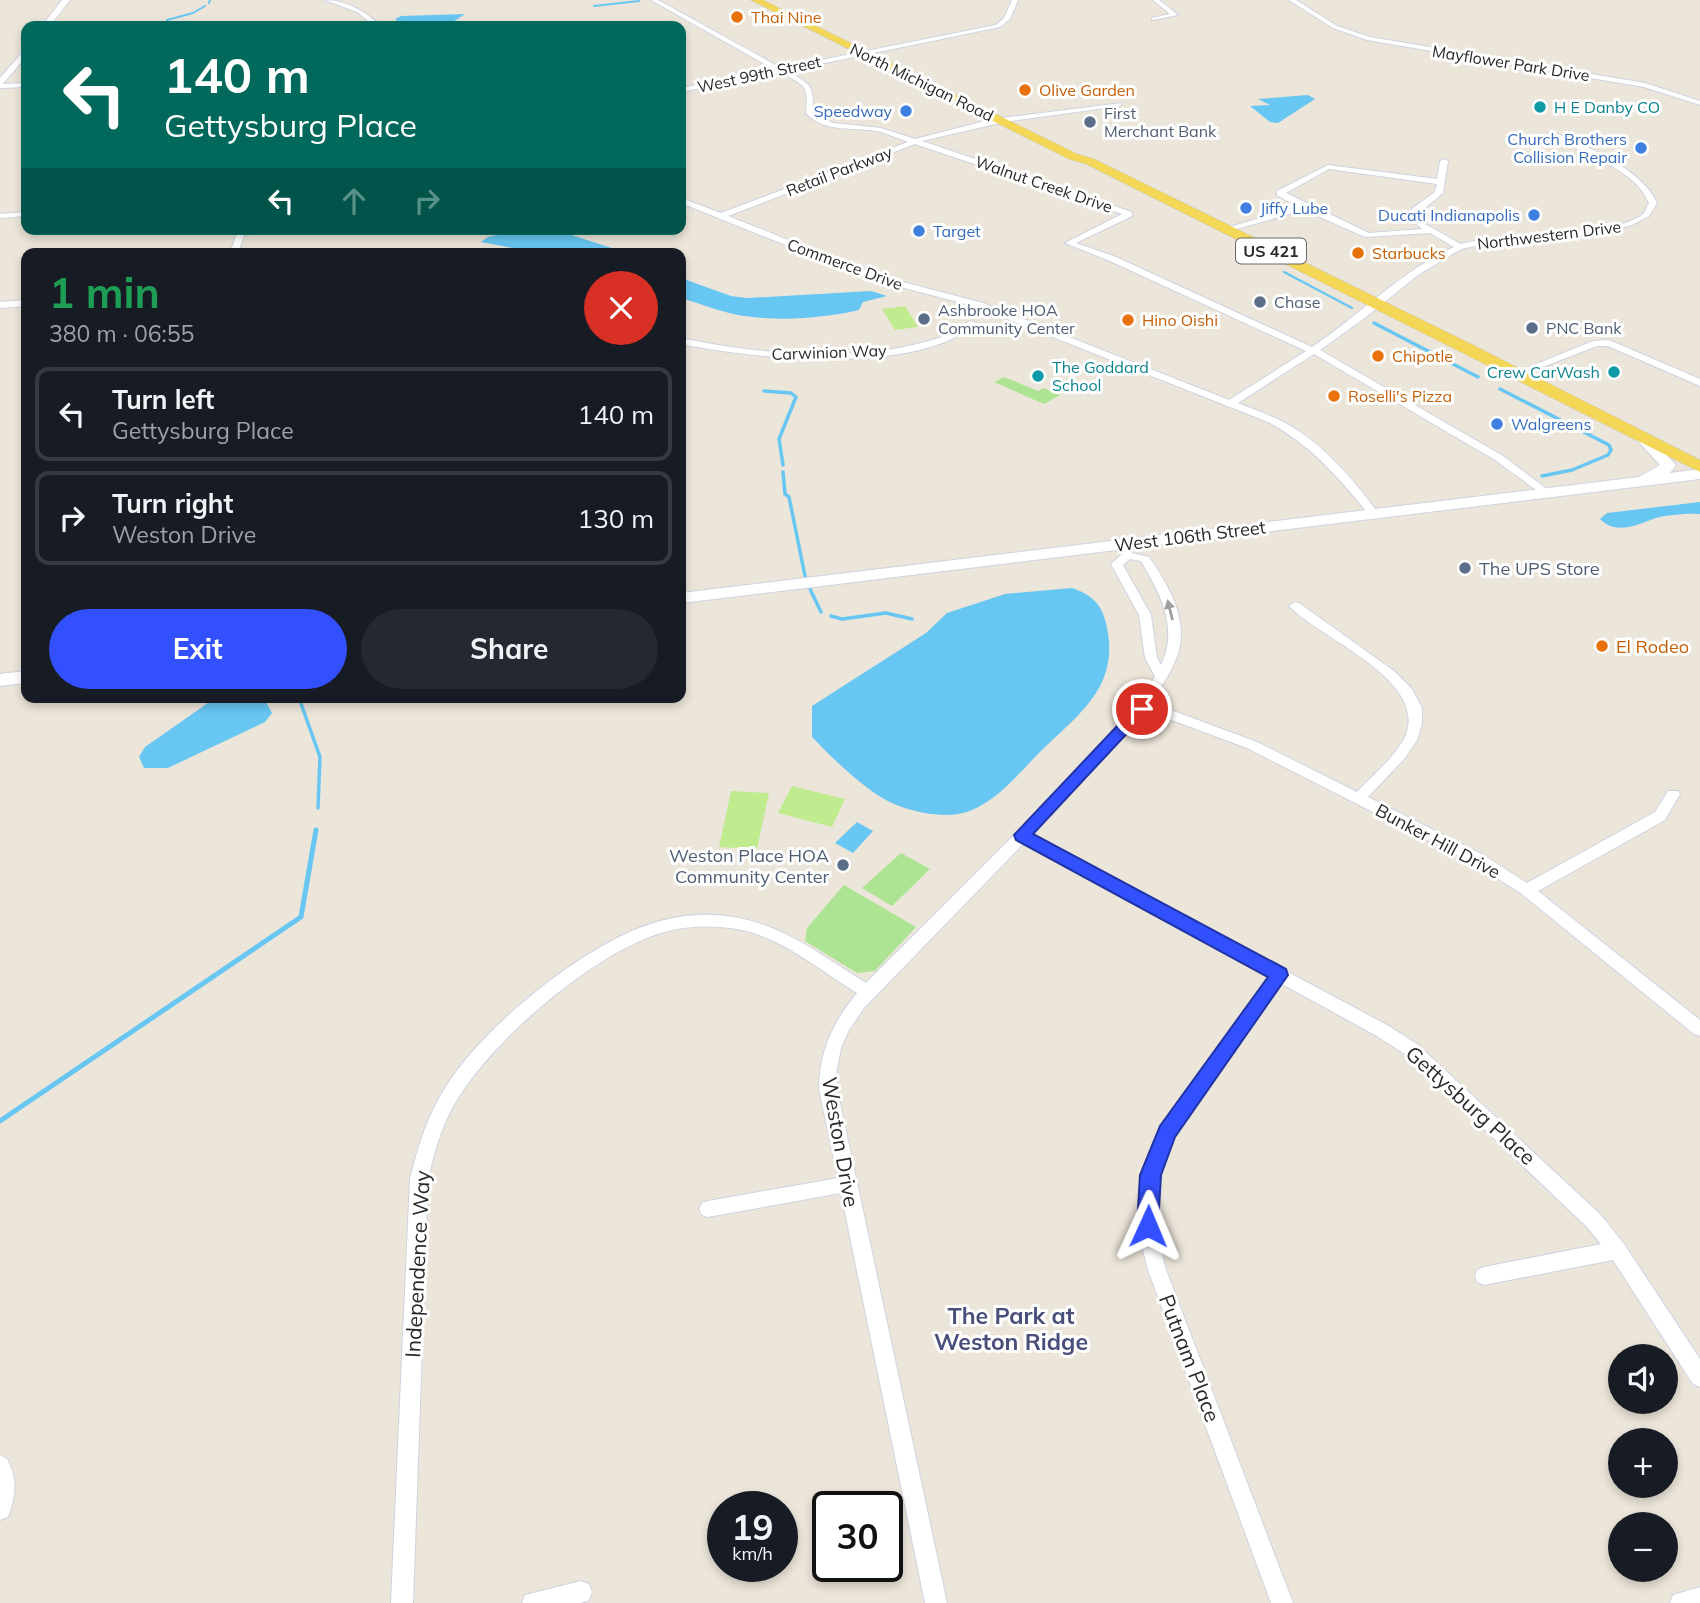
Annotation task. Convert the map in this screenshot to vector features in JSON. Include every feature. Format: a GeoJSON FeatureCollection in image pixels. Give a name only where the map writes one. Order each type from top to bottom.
{"type":"FeatureCollection","features":[{"type":"Feature","properties":{"kind":"main road","name":"North Michigan Road"},"geometry":{"type":"LineString","coordinates":[[756,0],[872,51]]}},
{"type":"Feature","properties":{"kind":"main road","name":"North Michigan Road"},"geometry":{"type":"LineString","coordinates":[[768,0],[1007,120],[1073,157],[1090,161],[1466,347],[1700,467]]}},
{"type":"Feature","properties":{"kind":"main road","name":"North Michigan Road"},"geometry":{"type":"LineString","coordinates":[[1466,347],[1484,351],[1700,457]]}},
{"type":"Feature","properties":{"kind":"street"},"geometry":{"type":"LineString","coordinates":[[50,21],[66,0]]}},
{"type":"Feature","properties":{"kind":"street"},"geometry":{"type":"LineString","coordinates":[[328,0],[359,10],[372,21]]}},
{"type":"Feature","properties":{"kind":"street","name":"West 99th Street"},"geometry":{"type":"LineString","coordinates":[[686,89],[998,26],[1007,19],[1015,0]]}},
{"type":"Feature","properties":{"kind":"street"},"geometry":{"type":"LineString","coordinates":[[1154,19],[1175,15],[1156,0]]}},
{"type":"Feature","properties":{"kind":"street","name":"Mayflower Park Drive"},"geometry":{"type":"LineString","coordinates":[[1292,0],[1322,20],[1369,39],[1645,85],[1700,103]]}},
{"type":"Feature","properties":{"kind":"street","name":"Walnut Creek Drive"},"geometry":{"type":"LineString","coordinates":[[658,1],[809,88],[809,113],[815,119],[832,125],[881,131],[915,141],[1129,214],[1069,243],[1114,259],[1313,350],[1499,458],[1547,493]]}},
{"type":"Feature","properties":{"kind":"street"},"geometry":{"type":"LineString","coordinates":[[0,84],[21,57]]}},
{"type":"Feature","properties":{"kind":"street"},"geometry":{"type":"LineString","coordinates":[[0,84],[21,83]]}},
{"type":"Feature","properties":{"kind":"street","name":"Retail Parkway"},"geometry":{"type":"LineString","coordinates":[[721,216],[915,141],[1007,120],[1120,104]]}},
{"type":"Feature","properties":{"kind":"street","name":"Northwestern Drive"},"geometry":{"type":"LineString","coordinates":[[1230,403],[1313,350],[1366,314],[1376,303],[1460,247],[1489,241],[1612,229],[1634,224],[1648,215],[1653,205],[1652,199],[1636,181],[1573,142],[1550,133]]}},
{"type":"Feature","properties":{"kind":"street"},"geometry":{"type":"LineString","coordinates":[[1444,161],[1436,197],[1411,216],[1430,231],[1460,247]]}},
{"type":"Feature","properties":{"kind":"street"},"geometry":{"type":"LineString","coordinates":[[1430,231],[1368,235],[1280,193],[1328,167],[1441,182]]}},
{"type":"Feature","properties":{"kind":"street","name":"Commerce Drive"},"geometry":{"type":"LineString","coordinates":[[686,202],[873,276],[974,303],[1272,420],[1304,439],[1326,458],[1374,514]]}},
{"type":"Feature","properties":{"kind":"street"},"geometry":{"type":"LineString","coordinates":[[1229,230],[1305,206]]}},
{"type":"Feature","properties":{"kind":"street"},"geometry":{"type":"LineString","coordinates":[[0,216],[21,214]]}},
{"type":"Feature","properties":{"kind":"street"},"geometry":{"type":"LineString","coordinates":[[0,305],[21,303]]}},
{"type":"Feature","properties":{"kind":"street","name":"Carwinion Way"},"geometry":{"type":"LineString","coordinates":[[686,342],[755,354],[832,355],[930,345],[954,338],[973,323]]}},
{"type":"Feature","properties":{"kind":"street"},"geometry":{"type":"LineString","coordinates":[[1524,371],[1596,343],[1609,343],[1700,383]]}},
{"type":"Feature","properties":{"kind":"street"},"geometry":{"type":"LineString","coordinates":[[1641,481],[1667,468],[1665,459],[1652,450],[1645,440]]}},
{"type":"Feature","properties":{"kind":"street","name":"West 106th Street"},"geometry":{"type":"LineString","coordinates":[[686,597],[1124,550],[1374,514],[1700,474]]}},
{"type":"Feature","properties":{"kind":"street"},"geometry":{"type":"LineString","coordinates":[[1124,550],[1118,564],[1145,615],[1151,658],[1160,674]]}},
{"type":"Feature","properties":{"kind":"street","name":"Weston Drive"},"geometry":{"type":"LineString","coordinates":[[936,1603],[828,1089],[828,1062],[838,1030],[867,992],[1145,705],[1160,674],[1170,661],[1173,646],[1172,611],[1162,584],[1145,559],[1124,550]]}},
{"type":"Feature","properties":{"kind":"street"},"geometry":{"type":"LineString","coordinates":[[1295,606],[1390,674],[1403,686],[1415,705],[1417,726],[1412,739],[1358,799]]}},
{"type":"Feature","properties":{"kind":"street"},"geometry":{"type":"LineString","coordinates":[[0,680],[21,678]]}},
{"type":"Feature","properties":{"kind":"street","name":"Bunker Hill Drive"},"geometry":{"type":"LineString","coordinates":[[1145,705],[1233,737],[1480,860],[1527,890],[1700,1029]]}},
{"type":"Feature","properties":{"kind":"street"},"geometry":{"type":"LineString","coordinates":[[1527,890],[1653,821],[1667,807],[1673,794]]}},
{"type":"Feature","properties":{"kind":"street","name":"Gettysburg Place"},"geometry":{"type":"LineString","coordinates":[[1022,835],[1381,1030],[1411,1049],[1594,1221],[1617,1250],[1700,1377]]}},
{"type":"Feature","properties":{"kind":"street","name":"Independence Way"},"geometry":{"type":"LineString","coordinates":[[402,1603],[419,1179],[432,1131],[465,1070],[509,1023],[604,952],[638,934],[663,926],[723,921],[760,929],[786,941],[867,992]]}},
{"type":"Feature","properties":{"kind":"street","name":"Putnam Place"},"geometry":{"type":"LineString","coordinates":[[1279,975],[1167,1133],[1151,1175],[1147,1208],[1156,1267],[1282,1603]]}},
{"type":"Feature","properties":{"kind":"street"},"geometry":{"type":"LineString","coordinates":[[708,1209],[848,1184]]}},
{"type":"Feature","properties":{"kind":"street"},"geometry":{"type":"LineString","coordinates":[[1484,1276],[1617,1250]]}},
{"type":"Feature","properties":{"kind":"street"},"geometry":{"type":"LineString","coordinates":[[0,1466],[6,1480],[6,1494],[0,1509]]}},
{"type":"Feature","properties":{"kind":"street"},"geometry":{"type":"LineString","coordinates":[[533,1603],[581,1592]]}},
{"type":"Feature","properties":{"kind":"street"},"geometry":{"type":"LineString","coordinates":[[1681,1603],[1700,1598]]}},
{"type":"Feature","properties":{"kind":"green space"},"geometry":{"type":"Polygon","coordinates":[[[905,306],[918,327],[895,330],[882,309],[905,306]]]}},
{"type":"Feature","properties":{"kind":"green space"},"geometry":{"type":"Polygon","coordinates":[[[1004,377],[1038,391],[1044,388],[1060,395],[1044,404],[994,382],[1004,377]]]}},
{"type":"Feature","properties":{"kind":"green space"},"geometry":{"type":"Polygon","coordinates":[[[792,786],[845,799],[832,827],[778,813],[792,786]]]}},
{"type":"Feature","properties":{"kind":"green space"},"geometry":{"type":"Polygon","coordinates":[[[731,791],[769,793],[757,849],[719,847],[731,791]]]}},
{"type":"Feature","properties":{"kind":"green space"},"geometry":{"type":"Polygon","coordinates":[[[901,853],[930,869],[892,906],[862,888],[901,853]]]}},
{"type":"Feature","properties":{"kind":"green space"},"geometry":{"type":"Polygon","coordinates":[[[844,885],[916,927],[875,971],[857,973],[805,941],[807,928],[844,885]]]}},
{"type":"Feature","properties":{"kind":"water"},"geometry":{"type":"Polygon","coordinates":[[[465,14],[454,21],[395,19],[401,16],[465,14]]]}},
{"type":"Feature","properties":{"kind":"water"},"geometry":{"type":"Polygon","coordinates":[[[1308,95],[1315,99],[1278,123],[1270,122],[1250,106],[1270,105],[1258,99],[1308,95]]]}},
{"type":"Feature","properties":{"kind":"water"},"geometry":{"type":"Polygon","coordinates":[[[571,235],[612,248],[512,248],[481,242],[488,237],[571,235]]]}},
{"type":"Feature","properties":{"kind":"water"},"geometry":{"type":"Polygon","coordinates":[[[686,280],[731,296],[747,298],[871,291],[887,296],[863,302],[859,310],[813,317],[764,318],[733,314],[686,300],[686,280]]]}},
{"type":"Feature","properties":{"kind":"water"},"geometry":{"type":"Polygon","coordinates":[[[1700,502],[1700,514],[1660,517],[1628,527],[1613,527],[1600,519],[1607,513],[1700,502]]]}},
{"type":"Feature","properties":{"kind":"water"},"geometry":{"type":"Polygon","coordinates":[[[1072,588],[1095,601],[1104,616],[1109,645],[1108,664],[1103,681],[1070,724],[1009,784],[982,805],[962,813],[940,815],[893,804],[856,779],[812,737],[812,706],[926,633],[947,613],[1005,594],[1072,588]]]}},
{"type":"Feature","properties":{"kind":"water"},"geometry":{"type":"Polygon","coordinates":[[[208,703],[267,703],[272,713],[265,722],[168,768],[144,768],[139,757],[145,747],[208,703]]]}},
{"type":"Feature","properties":{"kind":"water"},"geometry":{"type":"Polygon","coordinates":[[[857,822],[873,831],[853,853],[835,843],[857,822]]]}},
{"type":"Feature","properties":{"kind":"waterway"},"geometry":{"type":"LineString","coordinates":[[594,6],[639,1]]}},
{"type":"Feature","properties":{"kind":"waterway"},"geometry":{"type":"LineString","coordinates":[[167,21],[205,6]]}},
{"type":"Feature","properties":{"kind":"waterway"},"geometry":{"type":"LineString","coordinates":[[1284,272],[1352,308]]}},
{"type":"Feature","properties":{"kind":"waterway"},"geometry":{"type":"LineString","coordinates":[[1374,323],[1478,377]]}},
{"type":"Feature","properties":{"kind":"waterway"},"geometry":{"type":"LineString","coordinates":[[1500,389],[1609,445],[1611,450],[1608,455],[1572,470],[1542,476]]}},
{"type":"Feature","properties":{"kind":"waterway"},"geometry":{"type":"LineString","coordinates":[[764,391],[791,393],[796,397],[779,439],[783,465]]}},
{"type":"Feature","properties":{"kind":"waterway"},"geometry":{"type":"LineString","coordinates":[[783,472],[785,494],[789,497],[805,576]]}},
{"type":"Feature","properties":{"kind":"waterway"},"geometry":{"type":"LineString","coordinates":[[810,589],[821,612]]}},
{"type":"Feature","properties":{"kind":"waterway"},"geometry":{"type":"LineString","coordinates":[[831,616],[842,619],[886,613],[912,619]]}},
{"type":"Feature","properties":{"kind":"waterway"},"geometry":{"type":"LineString","coordinates":[[301,703],[320,757],[318,808]]}},
{"type":"Feature","properties":{"kind":"waterway"},"geometry":{"type":"LineString","coordinates":[[0,1121],[301,917],[316,830]]}},
{"type":"Feature","properties":{"kind":"place","name":"Thai Nine"},"geometry":{"type":"Point","coordinates":[737,17]}},
{"type":"Feature","properties":{"kind":"place","name":"Olive Garden"},"geometry":{"type":"Point","coordinates":[1025,90]}},
{"type":"Feature","properties":{"kind":"place","name":"H E Danby CO"},"geometry":{"type":"Point","coordinates":[1540,107]}},
{"type":"Feature","properties":{"kind":"place","name":"Speedway"},"geometry":{"type":"Point","coordinates":[906,111]}},
{"type":"Feature","properties":{"kind":"place","name":"First Merchant Bank"},"geometry":{"type":"Point","coordinates":[1090,122]}},
{"type":"Feature","properties":{"kind":"place","name":"Church Brothers Collision Repair"},"geometry":{"type":"Point","coordinates":[1641,148]}},
{"type":"Feature","properties":{"kind":"place","name":"Jiffy Lube"},"geometry":{"type":"Point","coordinates":[1246,208]}},
{"type":"Feature","properties":{"kind":"place","name":"Ducati Indianapolis"},"geometry":{"type":"Point","coordinates":[1534,215]}},
{"type":"Feature","properties":{"kind":"place","name":"Target"},"geometry":{"type":"Point","coordinates":[919,231]}},
{"type":"Feature","properties":{"kind":"place","name":"Starbucks"},"geometry":{"type":"Point","coordinates":[1358,253]}},
{"type":"Feature","properties":{"kind":"place","name":"Chase"},"geometry":{"type":"Point","coordinates":[1260,302]}},
{"type":"Feature","properties":{"kind":"place","name":"Ashbrooke HOA Community Center"},"geometry":{"type":"Point","coordinates":[924,319]}},
{"type":"Feature","properties":{"kind":"place","name":"Hino Oishi"},"geometry":{"type":"Point","coordinates":[1128,320]}},
{"type":"Feature","properties":{"kind":"place","name":"PNC Bank"},"geometry":{"type":"Point","coordinates":[1532,328]}},
{"type":"Feature","properties":{"kind":"place","name":"Chipotle"},"geometry":{"type":"Point","coordinates":[1378,356]}},
{"type":"Feature","properties":{"kind":"place","name":"Crew CarWash"},"geometry":{"type":"Point","coordinates":[1614,372]}},
{"type":"Feature","properties":{"kind":"place","name":"The Goddard School"},"geometry":{"type":"Point","coordinates":[1038,376]}},
{"type":"Feature","properties":{"kind":"place","name":"Roselli's Pizza"},"geometry":{"type":"Point","coordinates":[1334,396]}},
{"type":"Feature","properties":{"kind":"place","name":"Walgreens"},"geometry":{"type":"Point","coordinates":[1497,424]}},
{"type":"Feature","properties":{"kind":"place","name":"The UPS Store"},"geometry":{"type":"Point","coordinates":[1465,568]}},
{"type":"Feature","properties":{"kind":"place","name":"El Rodeo"},"geometry":{"type":"Point","coordinates":[1602,646]}},
{"type":"Feature","properties":{"kind":"place","name":"Weston Place HOA Community Center"},"geometry":{"type":"Point","coordinates":[843,865]}},
{"type":"Feature","properties":{"kind":"district","name":"The Park at Weston Ridge"},"geometry":{"type":"Point","coordinates":[1011,1328]}},
{"type":"Feature","properties":{"kind":"route"},"geometry":{"type":"LineString","coordinates":[[1142,709],[1022,835],[1279,975],[1167,1133],[1151,1175],[1148,1226]]}}]}
